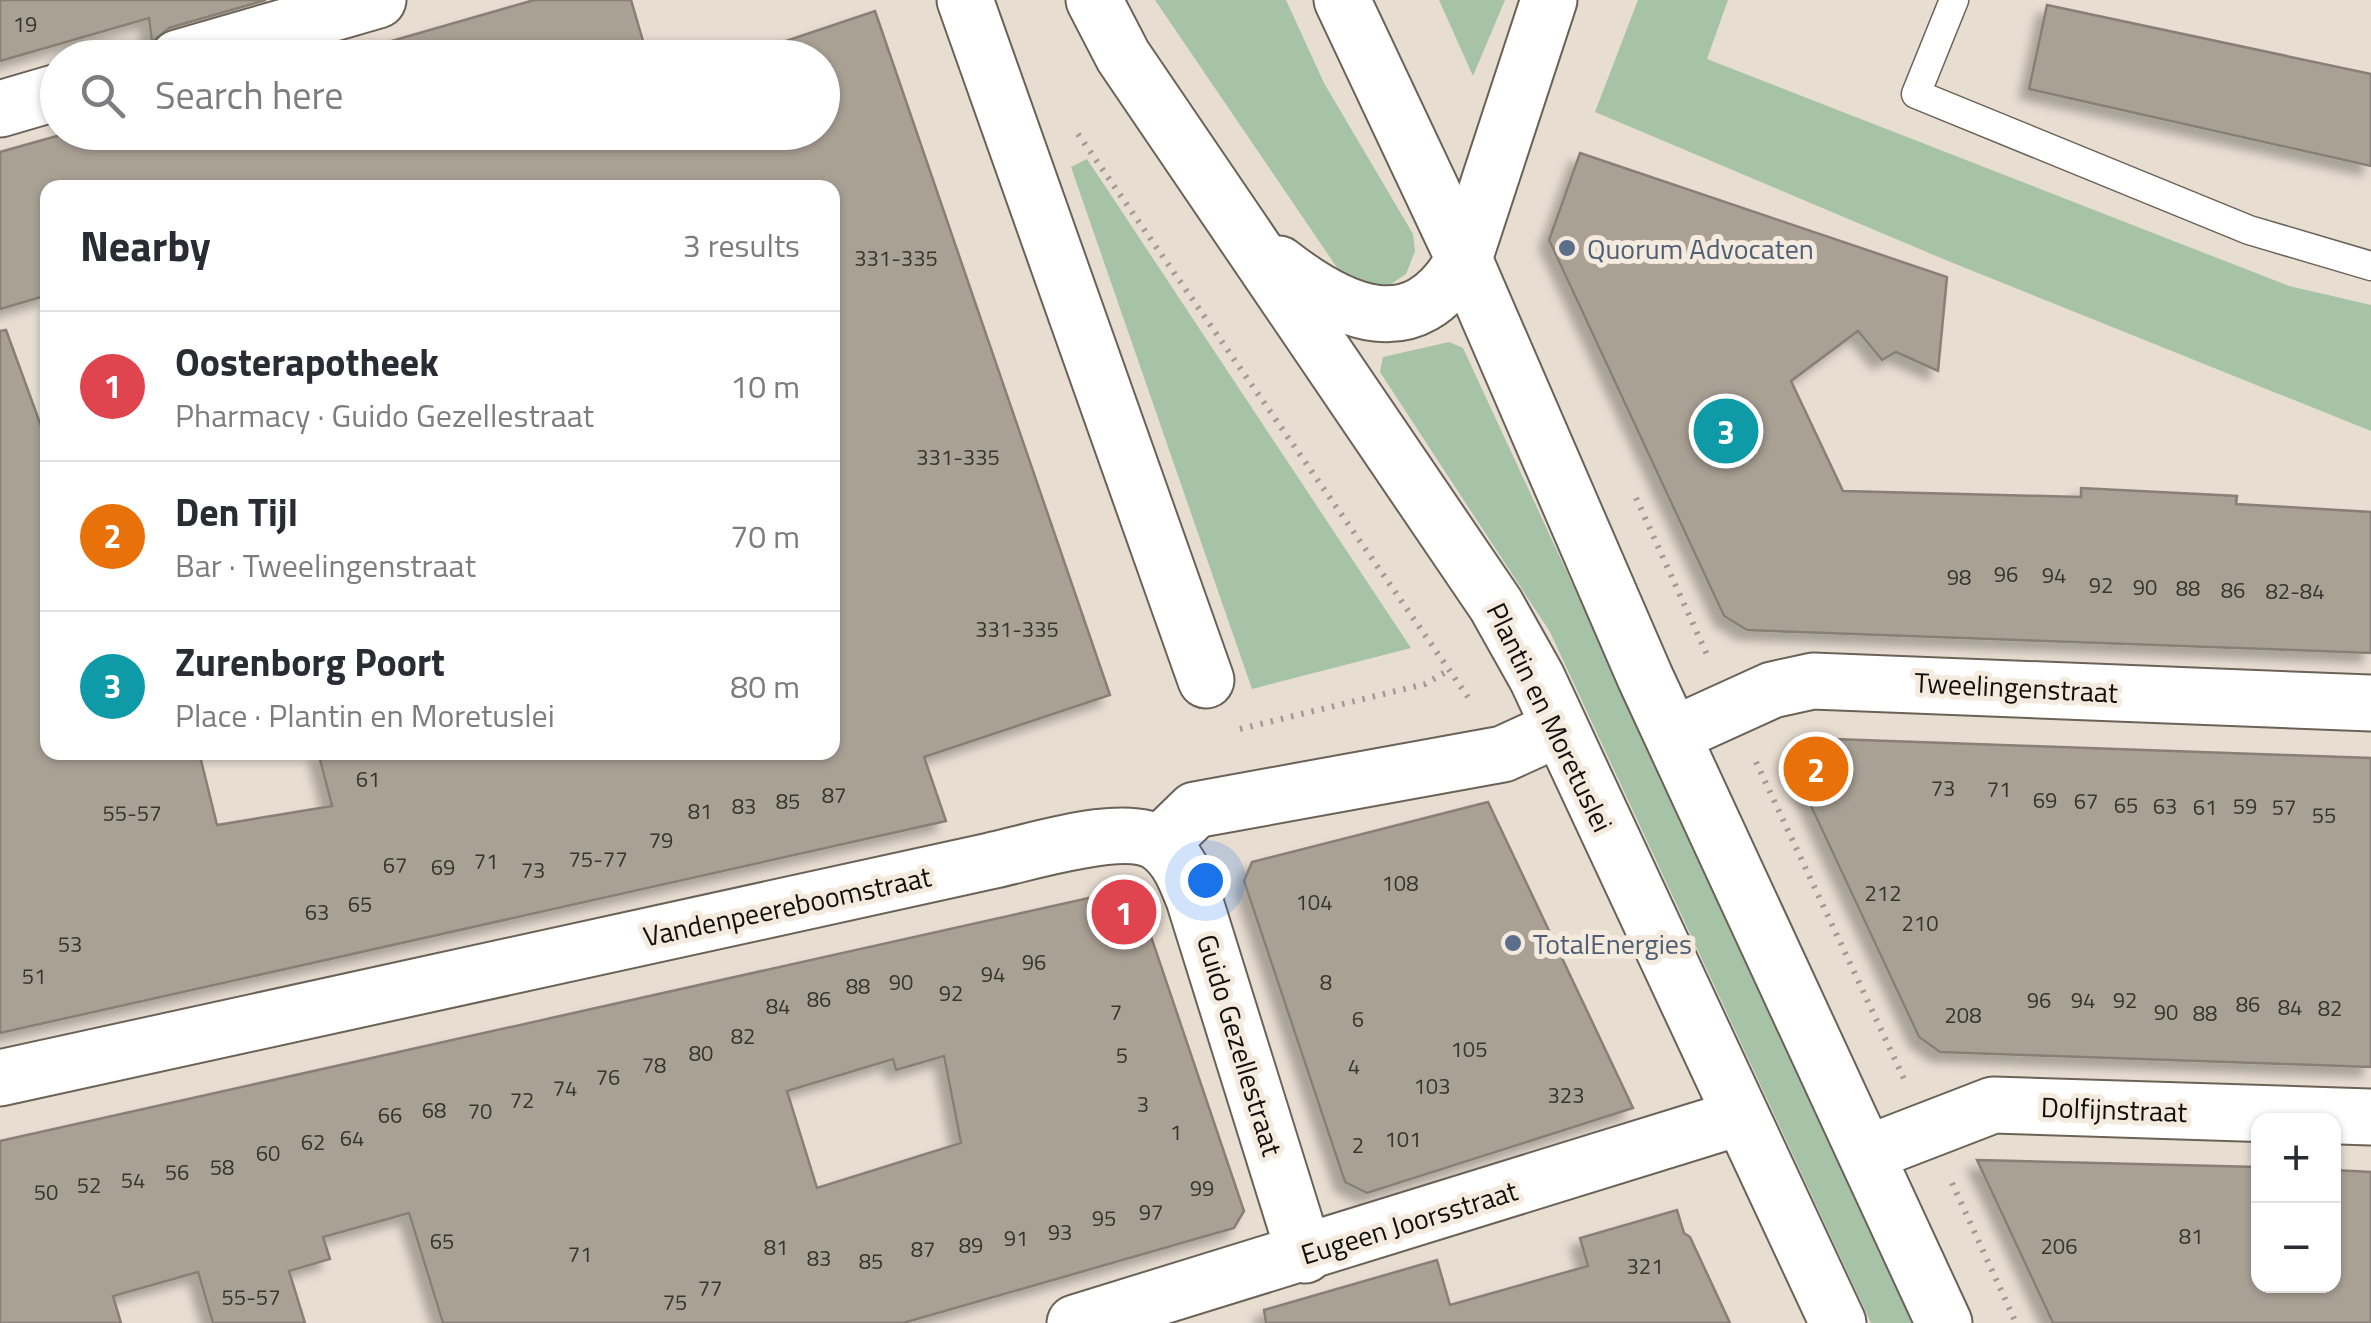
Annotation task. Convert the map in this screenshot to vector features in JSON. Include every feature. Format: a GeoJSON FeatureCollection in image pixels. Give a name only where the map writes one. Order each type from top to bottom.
{"type":"FeatureCollection","features":[{"type":"Feature","properties":{"kind":"street"},"geometry":{"type":"LineString","coordinates":[[240,40],[378,0]]}},
{"type":"Feature","properties":{"kind":"street"},"geometry":{"type":"LineString","coordinates":[[965,0],[1206,680]]}},
{"type":"Feature","properties":{"kind":"street","name":"Plantin en Moretuslei"},"geometry":{"type":"LineString","coordinates":[[1094,0],[1122,56],[1470,563],[1537,678],[1838,1323]]}},
{"type":"Feature","properties":{"kind":"street"},"geometry":{"type":"LineString","coordinates":[[1342,0],[1464,259],[1673,735],[1944,1323]]}},
{"type":"Feature","properties":{"kind":"street"},"geometry":{"type":"LineString","coordinates":[[1245,237],[1317,294],[1346,308],[1379,315],[1409,310],[1434,298],[1452,280],[1464,259],[1549,0]]}},
{"type":"Feature","properties":{"kind":"street"},"geometry":{"type":"LineString","coordinates":[[0,108],[40,97]]}},
{"type":"Feature","properties":{"kind":"street","name":"Tweelingenstraat"},"geometry":{"type":"LineString","coordinates":[[1673,735],[1772,690],[1813,680],[2371,703]]}},
{"type":"Feature","properties":{"kind":"street"},"geometry":{"type":"LineString","coordinates":[[1160,844],[1195,810],[1503,754],[1560,728]]}},
{"type":"Feature","properties":{"kind":"street","name":"Vandenpeereboomstraat"},"geometry":{"type":"LineString","coordinates":[[0,1078],[1114,836],[1140,835],[1160,844]]}},
{"type":"Feature","properties":{"kind":"street","name":"Guido Gezellestraat"},"geometry":{"type":"LineString","coordinates":[[1160,844],[1181,867],[1194,898],[1304,1255]]}},
{"type":"Feature","properties":{"kind":"street","name":"Dolfijnstraat"},"geometry":{"type":"LineString","coordinates":[[1866,1154],[1993,1105],[2371,1117]]}},
{"type":"Feature","properties":{"kind":"street","name":"Eugeen Joorsstraat"},"geometry":{"type":"LineString","coordinates":[[1075,1323],[1304,1255],[1741,1116]]}},
{"type":"Feature","properties":{"kind":"lane"},"geometry":{"type":"LineString","coordinates":[[1954,0],[1916,94],[2248,230],[2371,266]]}},
{"type":"Feature","properties":{"kind":"path"},"geometry":{"type":"LineString","coordinates":[[1074,128],[1450,670],[1503,754]]}},
{"type":"Feature","properties":{"kind":"path"},"geometry":{"type":"LineString","coordinates":[[1206,680],[1224,732],[1424,684],[1450,670]]}},
{"type":"Feature","properties":{"kind":"green space"},"geometry":{"type":"Polygon","coordinates":[[[1155,0],[1286,0],[1324,83],[1413,234],[1415,251],[1406,274],[1388,286],[1375,288],[1342,275],[1155,0]]]}},
{"type":"Feature","properties":{"kind":"green space"},"geometry":{"type":"Polygon","coordinates":[[[1439,0],[1505,0],[1473,76],[1439,0]]]}},
{"type":"Feature","properties":{"kind":"green space"},"geometry":{"type":"Polygon","coordinates":[[[1638,0],[1728,0],[1707,59],[2289,286],[2371,305],[2371,431],[1948,261],[1595,112],[1638,0]]]}},
{"type":"Feature","properties":{"kind":"green space"},"geometry":{"type":"Polygon","coordinates":[[[1087,159],[1411,648],[1252,689],[1071,167],[1087,159]]]}},
{"type":"Feature","properties":{"kind":"green space"},"geometry":{"type":"Polygon","coordinates":[[[1449,342],[1463,348],[1915,1323],[1871,1323],[1550,632],[1380,372],[1383,357],[1449,342]]]}},
{"type":"Feature","properties":{"kind":"building"},"geometry":{"type":"Polygon","coordinates":[[[0,0],[266,0],[169,28],[154,40],[149,18],[73,40],[40,40],[40,49],[0,61],[0,0]]]}},
{"type":"Feature","properties":{"kind":"building"},"geometry":{"type":"Polygon","coordinates":[[[534,0],[631,0],[643,40],[395,40],[534,0]]]}},
{"type":"Feature","properties":{"kind":"building"},"geometry":{"type":"Polygon","coordinates":[[[2047,5],[2371,74],[2371,166],[2029,89],[2047,5]]]}},
{"type":"Feature","properties":{"kind":"building"},"geometry":{"type":"Polygon","coordinates":[[[875,11],[1110,695],[924,757],[946,821],[0,1033],[0,331],[6,330],[40,423],[40,760],[201,760],[217,825],[332,806],[320,760],[840,760],[840,180],[40,180],[40,297],[0,309],[0,152],[40,141],[40,150],[840,150],[840,40],[789,40],[875,11]]]}},
{"type":"Feature","properties":{"kind":"building"},"geometry":{"type":"Polygon","coordinates":[[[1580,153],[1947,277],[1938,371],[1896,352],[1882,360],[1858,331],[1791,381],[1843,491],[2081,497],[2081,488],[2237,496],[2236,504],[2371,512],[2371,653],[1747,630],[1724,616],[1549,240],[1580,153]]]}},
{"type":"Feature","properties":{"kind":"building"},"geometry":{"type":"Polygon","coordinates":[[[1805,738],[2371,758],[2371,1067],[1940,1052],[1919,1037],[1789,759],[1805,738]]]}},
{"type":"Feature","properties":{"kind":"building"},"geometry":{"type":"Polygon","coordinates":[[[1488,802],[1633,1108],[1367,1193],[1345,1182],[1244,881],[1252,862],[1488,802]]]}},
{"type":"Feature","properties":{"kind":"building"},"geometry":{"type":"Polygon","coordinates":[[[1120,891],[1139,901],[1244,1211],[1234,1228],[903,1323],[443,1323],[409,1213],[323,1237],[330,1259],[289,1271],[305,1323],[213,1323],[198,1272],[113,1296],[121,1323],[0,1323],[0,1141],[1120,891]],[[944,1056],[896,1070],[893,1059],[787,1091],[817,1188],[961,1143],[944,1056]]]}},
{"type":"Feature","properties":{"kind":"building"},"geometry":{"type":"Polygon","coordinates":[[[1977,1160],[2251,1167],[2251,1293],[2341,1293],[2341,1170],[2371,1172],[2371,1323],[2053,1323],[1977,1160]]]}},
{"type":"Feature","properties":{"kind":"building"},"geometry":{"type":"Polygon","coordinates":[[[1677,1210],[1684,1233],[1690,1237],[1730,1323],[1266,1323],[1264,1310],[1437,1260],[1450,1305],[1588,1266],[1580,1238],[1677,1210]]]}},
{"type":"Feature","properties":{"kind":"place","name":"Quorum Advocaten"},"geometry":{"type":"Point","coordinates":[1567,248]}},
{"type":"Feature","properties":{"kind":"place","name":"Zurenborg Poort"},"geometry":{"type":"Point","coordinates":[1726,431]}},
{"type":"Feature","properties":{"kind":"place","name":"Den Tijl"},"geometry":{"type":"Point","coordinates":[1816,769]}},
{"type":"Feature","properties":{"kind":"place","name":"Oosterapotheek"},"geometry":{"type":"Point","coordinates":[1124,912]}},
{"type":"Feature","properties":{"kind":"place","name":"TotalEnergies"},"geometry":{"type":"Point","coordinates":[1513,943]}}]}
